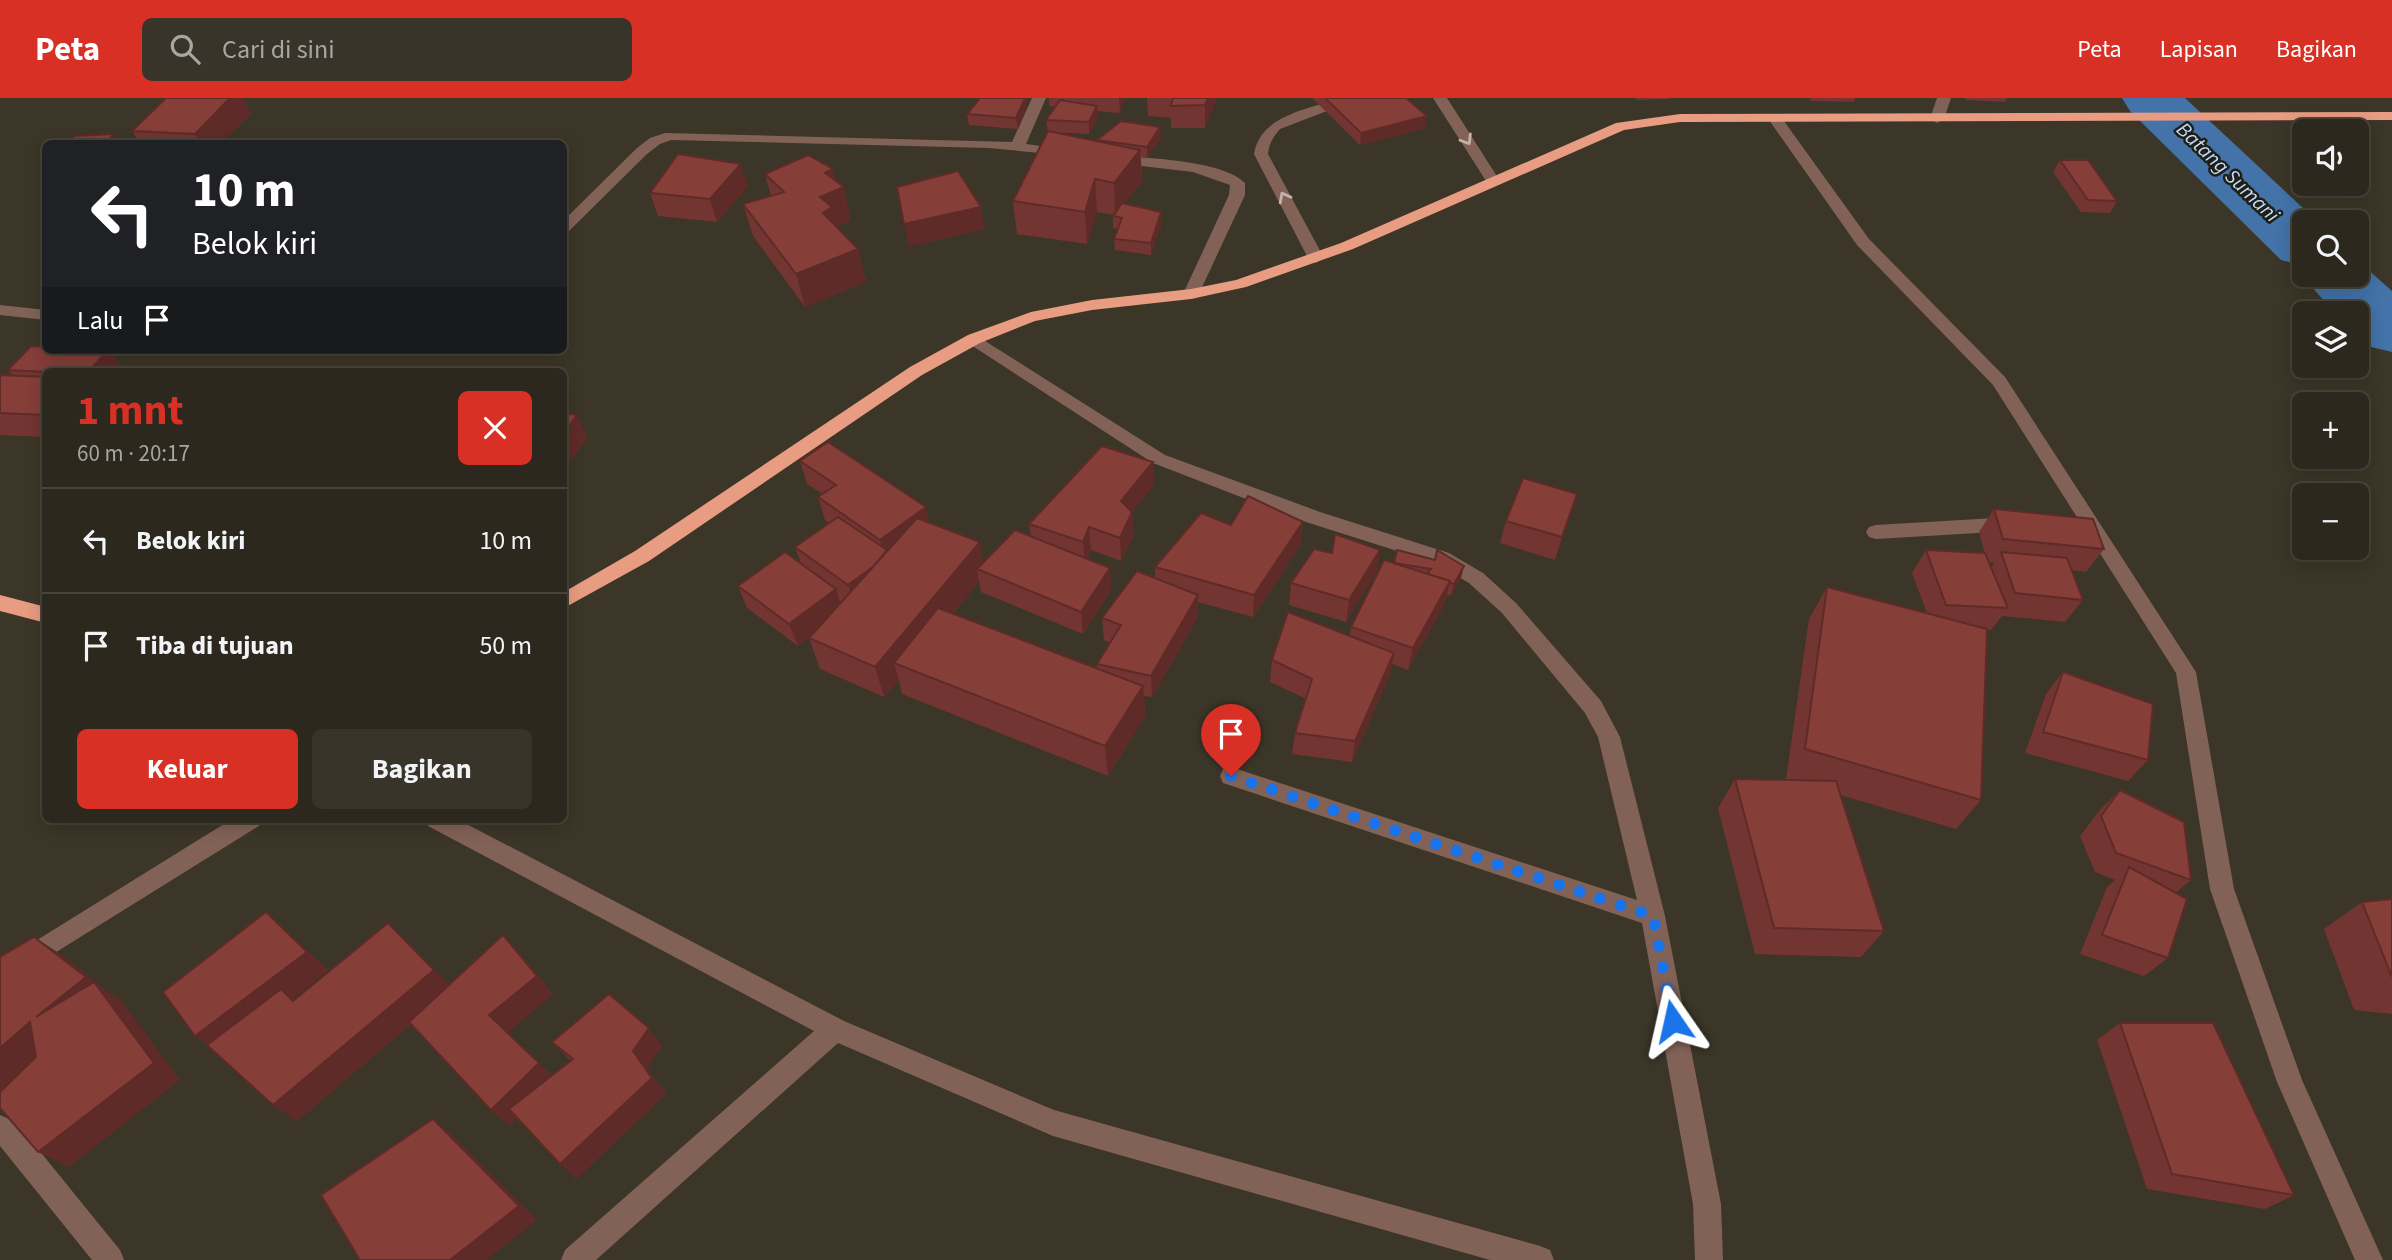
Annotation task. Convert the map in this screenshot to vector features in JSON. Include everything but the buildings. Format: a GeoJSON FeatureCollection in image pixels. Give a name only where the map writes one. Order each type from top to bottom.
{"type":"FeatureCollection","features":[{"type":"Feature","properties":{"kind":"highway"},"geometry":{"type":"LineString","coordinates":[[567,599],[642,556],[916,371],[974,339],[1031,317],[1092,305],[1191,294],[1240,284],[1316,258],[1621,126],[1680,118],[1776,120],[2392,116]]}},
{"type":"Feature","properties":{"kind":"highway"},"geometry":{"type":"LineString","coordinates":[[0,603],[42,614]]}},
{"type":"Feature","properties":{"kind":"street"},"geometry":{"type":"LineString","coordinates":[[1018,146],[1039,98]]}},
{"type":"Feature","properties":{"kind":"street"},"geometry":{"type":"LineString","coordinates":[[1316,258],[1261,154],[1262,146],[1265,136],[1275,126],[1354,98]]}},
{"type":"Feature","properties":{"kind":"street"},"geometry":{"type":"LineString","coordinates":[[1440,98],[1493,181]]}},
{"type":"Feature","properties":{"kind":"street"},"geometry":{"type":"LineString","coordinates":[[1937,119],[1944,98]]}},
{"type":"Feature","properties":{"kind":"street"},"geometry":{"type":"LineString","coordinates":[[1776,120],[1863,242],[1999,381],[2186,671],[2222,890],[2290,1082],[2369,1260]]}},
{"type":"Feature","properties":{"kind":"street"},"geometry":{"type":"LineString","coordinates":[[567,225],[642,151],[655,141],[670,136],[714,135],[1018,146],[1199,171],[1224,176],[1238,183],[1237,195],[1191,294]]}},
{"type":"Feature","properties":{"kind":"street"},"geometry":{"type":"LineString","coordinates":[[0,310],[42,315]]}},
{"type":"Feature","properties":{"kind":"street"},"geometry":{"type":"LineString","coordinates":[[974,339],[1159,459],[1313,516],[1442,558],[1461,568],[1496,594],[1601,719],[1616,762],[1653,916],[1707,1204],[1709,1260]]}},
{"type":"Feature","properties":{"kind":"street"},"geometry":{"type":"LineString","coordinates":[[2062,521],[2088,520]]}},
{"type":"Feature","properties":{"kind":"street"},"geometry":{"type":"LineString","coordinates":[[1876,532],[2035,523]]}},
{"type":"Feature","properties":{"kind":"street"},"geometry":{"type":"LineString","coordinates":[[1231,776],[1653,916]]}},
{"type":"Feature","properties":{"kind":"street"},"geometry":{"type":"LineString","coordinates":[[0,976],[245,823]]}},
{"type":"Feature","properties":{"kind":"street"},"geometry":{"type":"LineString","coordinates":[[444,823],[835,1029],[1053,1123],[1540,1260]]}},
{"type":"Feature","properties":{"kind":"street"},"geometry":{"type":"LineString","coordinates":[[575,1260],[835,1029]]}},
{"type":"Feature","properties":{"kind":"street"},"geometry":{"type":"LineString","coordinates":[[0,1128],[16,1142],[110,1260]]}},
{"type":"Feature","properties":{"kind":"waterway","name":"Batang Sumani"},"geometry":{"type":"LineString","coordinates":[[2151,98],[2292,234]]}},
{"type":"Feature","properties":{"kind":"waterway","name":"Batang Sumani"},"geometry":{"type":"LineString","coordinates":[[2347,287],[2392,330]]}},
{"type":"Feature","properties":{"kind":"route"},"geometry":{"type":"LineString","coordinates":[[1231,776],[1653,916],[1673,1021]]}}]}
